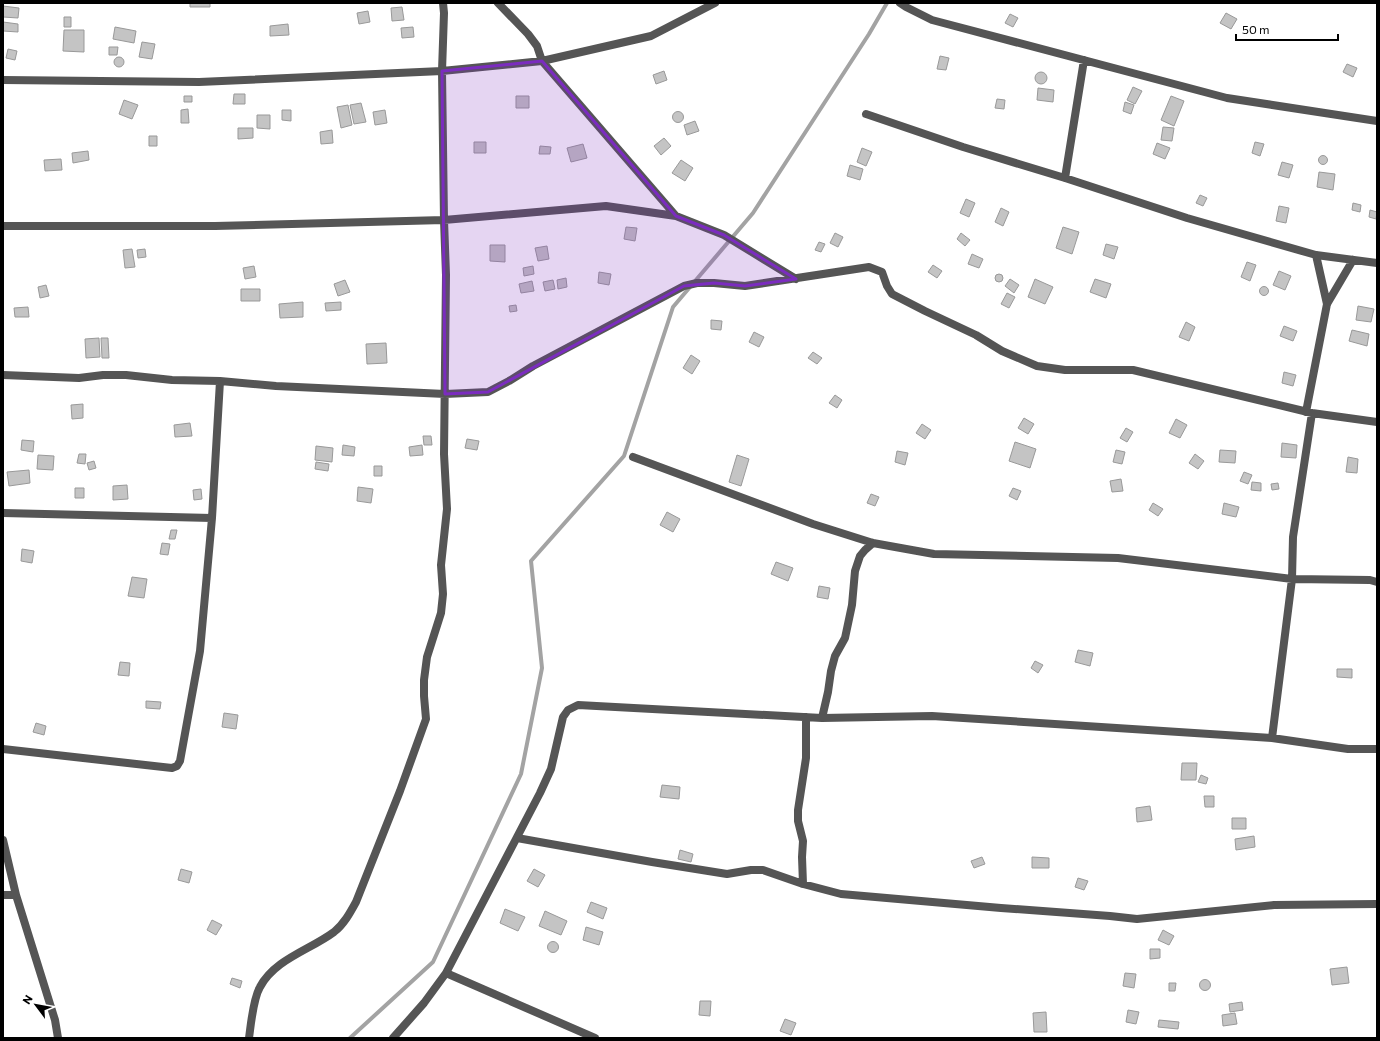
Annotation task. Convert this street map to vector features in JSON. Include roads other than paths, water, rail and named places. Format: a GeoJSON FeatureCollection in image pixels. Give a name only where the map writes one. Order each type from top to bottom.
{"type":"FeatureCollection","features":[{"type":"Feature","properties":{"kind":"street"},"geometry":{"type":"LineString","coordinates":[[249,1038],[252,1014],[259,987],[270,972],[334,931],[347,918],[356,902],[400,791],[426,719],[424,696],[426,665],[427,657],[441,613],[443,594],[441,565],[447,509],[445,467],[446,275],[442,71],[444,12],[442,3]]}},
{"type":"Feature","properties":{"kind":"street"},"geometry":{"type":"LineString","coordinates":[[498,3],[528,34],[537,46],[542,61],[676,216]]}},
{"type":"Feature","properties":{"kind":"street"},"geometry":{"type":"LineString","coordinates":[[3,80],[199,82],[442,71],[542,61],[651,36],[715,3]]}},
{"type":"Feature","properties":{"kind":"street"},"geometry":{"type":"LineString","coordinates":[[900,3],[932,20],[1227,98],[1377,121]]}},
{"type":"Feature","properties":{"kind":"street"},"geometry":{"type":"LineString","coordinates":[[1065,178],[1084,60]]}},
{"type":"Feature","properties":{"kind":"street"},"geometry":{"type":"LineString","coordinates":[[866,114],[963,147],[1065,178],[1187,218],[1316,255],[1377,263]]}},
{"type":"Feature","properties":{"kind":"street"},"geometry":{"type":"LineString","coordinates":[[3,226],[215,226],[444,220],[606,206],[676,216],[724,235],[796,279]]}},
{"type":"Feature","properties":{"kind":"street"},"geometry":{"type":"LineString","coordinates":[[1316,255],[1327,304]]}},
{"type":"Feature","properties":{"kind":"street"},"geometry":{"type":"LineString","coordinates":[[1272,738],[1292,579],[1293,537],[1309,412],[1327,304],[1353,260]]}},
{"type":"Feature","properties":{"kind":"street"},"geometry":{"type":"LineString","coordinates":[[3,375],[80,378],[104,375],[126,375],[172,380],[220,381],[276,386],[445,394],[488,392],[533,366],[684,286],[697,283],[714,283],[745,286],[869,267],[882,272],[887,286],[892,294],[976,335],[1002,351],[1037,366],[1065,370],[1133,370],[1309,412],[1377,422]]}},
{"type":"Feature","properties":{"kind":"street"},"geometry":{"type":"LineString","coordinates":[[3,749],[172,768],[177,766],[180,761],[200,651],[212,518],[220,381]]}},
{"type":"Feature","properties":{"kind":"street"},"geometry":{"type":"LineString","coordinates":[[633,457],[813,524],[873,543],[934,554],[1118,558],[1292,579],[1370,580],[1377,582]]}},
{"type":"Feature","properties":{"kind":"street"},"geometry":{"type":"LineString","coordinates":[[3,513],[212,518]]}},
{"type":"Feature","properties":{"kind":"street"},"geometry":{"type":"LineString","coordinates":[[822,718],[835,656],[845,638],[847,631],[852,605],[855,571],[860,556],[873,543]]}},
{"type":"Feature","properties":{"kind":"street"},"geometry":{"type":"LineString","coordinates":[[393,1038],[424,1003],[446,973],[540,794],[550,769],[563,717],[568,710],[578,705],[822,718],[932,716],[1272,738],[1348,749],[1377,749]]}},
{"type":"Feature","properties":{"kind":"street"},"geometry":{"type":"LineString","coordinates":[[803,884],[803,841],[798,821],[798,810],[806,758],[806,717]]}},
{"type":"Feature","properties":{"kind":"street"},"geometry":{"type":"LineString","coordinates":[[517,838],[727,874],[763,870],[803,884],[841,894],[1137,919],[1274,905],[1377,904]]}},
{"type":"Feature","properties":{"kind":"street"},"geometry":{"type":"LineString","coordinates":[[3,840],[16,895],[55,1020],[58,1038]]}},
{"type":"Feature","properties":{"kind":"street"},"geometry":{"type":"LineString","coordinates":[[3,894],[16,895]]}},
{"type":"Feature","properties":{"kind":"street"},"geometry":{"type":"LineString","coordinates":[[446,973],[595,1038]]}},
{"type":"Feature","properties":{"kind":"waterway"},"geometry":{"type":"LineString","coordinates":[[350,1038],[433,962],[521,774],[542,668],[531,561],[624,456],[673,307],[753,213],[869,34],[887,3]]}}]}
